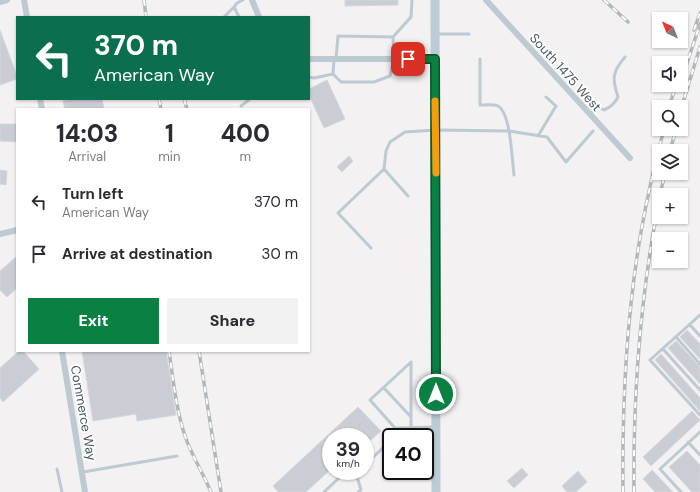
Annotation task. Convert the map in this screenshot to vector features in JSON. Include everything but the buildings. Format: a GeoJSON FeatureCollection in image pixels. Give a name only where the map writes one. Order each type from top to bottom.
{"type":"FeatureCollection","features":[{"type":"Feature","properties":{"kind":"street"},"geometry":{"type":"LineString","coordinates":[[0,2],[8,0]]}},
{"type":"Feature","properties":{"kind":"street"},"geometry":{"type":"LineString","coordinates":[[24,0],[27,16]]}},
{"type":"Feature","properties":{"kind":"street"},"geometry":{"type":"LineString","coordinates":[[252,0],[259,16]]}},
{"type":"Feature","properties":{"kind":"street"},"geometry":{"type":"LineString","coordinates":[[434,0],[436,130],[436,492]]}},
{"type":"Feature","properties":{"kind":"street","name":"South 1475 West"},"geometry":{"type":"LineString","coordinates":[[486,0],[630,158]]}},
{"type":"Feature","properties":{"kind":"street"},"geometry":{"type":"LineString","coordinates":[[310,59],[435,59]]}},
{"type":"Feature","properties":{"kind":"street"},"geometry":{"type":"LineString","coordinates":[[0,234],[16,230]]}},
{"type":"Feature","properties":{"kind":"street","name":"Commerce Way"},"geometry":{"type":"LineString","coordinates":[[62,352],[85,492]]}},
{"type":"Feature","properties":{"kind":"lane"},"geometry":{"type":"LineString","coordinates":[[225,16],[237,3],[243,0]]}},
{"type":"Feature","properties":{"kind":"lane"},"geometry":{"type":"LineString","coordinates":[[333,74],[341,82],[374,82],[390,76],[394,59],[393,37],[411,17],[412,0]]}},
{"type":"Feature","properties":{"kind":"lane"},"geometry":{"type":"LineString","coordinates":[[234,7],[238,16]]}},
{"type":"Feature","properties":{"kind":"lane"},"geometry":{"type":"LineString","coordinates":[[435,34],[469,34]]}},
{"type":"Feature","properties":{"kind":"lane"},"geometry":{"type":"LineString","coordinates":[[333,74],[338,36],[393,37]]}},
{"type":"Feature","properties":{"kind":"lane"},"geometry":{"type":"LineString","coordinates":[[590,114],[598,107],[604,110],[608,108],[617,100],[615,71],[616,67],[625,57]]}},
{"type":"Feature","properties":{"kind":"lane"},"geometry":{"type":"LineString","coordinates":[[480,58],[480,105],[498,106],[504,112],[509,130],[514,175]]}},
{"type":"Feature","properties":{"kind":"lane"},"geometry":{"type":"LineString","coordinates":[[310,77],[314,78],[333,74]]}},
{"type":"Feature","properties":{"kind":"lane"},"geometry":{"type":"LineString","coordinates":[[538,136],[556,106],[546,97]]}},
{"type":"Feature","properties":{"kind":"lane"},"geometry":{"type":"LineString","coordinates":[[241,106],[249,100]]}},
{"type":"Feature","properties":{"kind":"lane"},"geometry":{"type":"LineString","coordinates":[[371,248],[338,213],[384,169],[386,151],[390,142],[405,132],[436,130],[509,130],[547,137],[566,162],[593,131]]}},
{"type":"Feature","properties":{"kind":"lane"},"geometry":{"type":"LineString","coordinates":[[384,169],[408,196]]}},
{"type":"Feature","properties":{"kind":"lane"},"geometry":{"type":"LineString","coordinates":[[700,315],[650,360],[700,416]]}},
{"type":"Feature","properties":{"kind":"lane"},"geometry":{"type":"LineString","coordinates":[[690,325],[700,336]]}},
{"type":"Feature","properties":{"kind":"lane"},"geometry":{"type":"LineString","coordinates":[[676,337],[700,364]]}},
{"type":"Feature","properties":{"kind":"lane"},"geometry":{"type":"LineString","coordinates":[[663,349],[700,390]]}},
{"type":"Feature","properties":{"kind":"lane"},"geometry":{"type":"LineString","coordinates":[[395,428],[370,400],[411,362],[411,428],[436,427]]}},
{"type":"Feature","properties":{"kind":"lane"},"geometry":{"type":"LineString","coordinates":[[384,388],[411,417]]}},
{"type":"Feature","properties":{"kind":"lane"},"geometry":{"type":"LineString","coordinates":[[681,492],[660,469],[700,432]]}},
{"type":"Feature","properties":{"kind":"lane"},"geometry":{"type":"LineString","coordinates":[[688,442],[700,455]]}},
{"type":"Feature","properties":{"kind":"lane"},"geometry":{"type":"LineString","coordinates":[[374,456],[382,449]]}},
{"type":"Feature","properties":{"kind":"lane"},"geometry":{"type":"LineString","coordinates":[[83,475],[177,456]]}},
{"type":"Feature","properties":{"kind":"lane"},"geometry":{"type":"LineString","coordinates":[[57,469],[62,492]]}},
{"type":"Feature","properties":{"kind":"lane"},"geometry":{"type":"LineString","coordinates":[[324,492],[337,480]]}},
{"type":"Feature","properties":{"kind":"lane"},"geometry":{"type":"LineString","coordinates":[[358,492],[361,490],[359,480]]}},
{"type":"Feature","properties":{"kind":"railway"},"geometry":{"type":"LineString","coordinates":[[144,0],[146,16]]}},
{"type":"Feature","properties":{"kind":"railway"},"geometry":{"type":"LineString","coordinates":[[604,0],[628,22]]}},
{"type":"Feature","properties":{"kind":"railway"},"geometry":{"type":"LineString","coordinates":[[694,30],[700,13]]}},
{"type":"Feature","properties":{"kind":"railway"},"geometry":{"type":"LineString","coordinates":[[688,60],[700,24]]}},
{"type":"Feature","properties":{"kind":"railway"},"geometry":{"type":"LineString","coordinates":[[684,100],[700,47]]}},
{"type":"Feature","properties":{"kind":"railway"},"geometry":{"type":"LineString","coordinates":[[671,100],[674,92]]}},
{"type":"Feature","properties":{"kind":"railway"},"geometry":{"type":"LineString","coordinates":[[159,100],[161,108]]}},
{"type":"Feature","properties":{"kind":"railway"},"geometry":{"type":"LineString","coordinates":[[184,100],[187,108]]}},
{"type":"Feature","properties":{"kind":"railway"},"geometry":{"type":"LineString","coordinates":[[623,492],[623,427],[628,329],[643,219],[662,136]]}},
{"type":"Feature","properties":{"kind":"railway"},"geometry":{"type":"LineString","coordinates":[[672,144],[674,136]]}},
{"type":"Feature","properties":{"kind":"railway"},"geometry":{"type":"LineString","coordinates":[[662,188],[663,180]]}},
{"type":"Feature","properties":{"kind":"railway"},"geometry":{"type":"LineString","coordinates":[[634,492],[636,382],[642,310],[655,224]]}},
{"type":"Feature","properties":{"kind":"railway"},"geometry":{"type":"LineString","coordinates":[[169,352],[175,394],[182,426],[191,451],[211,492]]}},
{"type":"Feature","properties":{"kind":"railway"},"geometry":{"type":"LineString","coordinates":[[199,352],[221,492]]}},
{"type":"Feature","properties":{"kind":"slow traffic"},"geometry":{"type":"LineString","coordinates":[[435,101],[436,173]]}},
{"type":"Feature","properties":{"kind":"route"},"geometry":{"type":"LineString","coordinates":[[408,59],[435,59],[436,394]]}}]}
